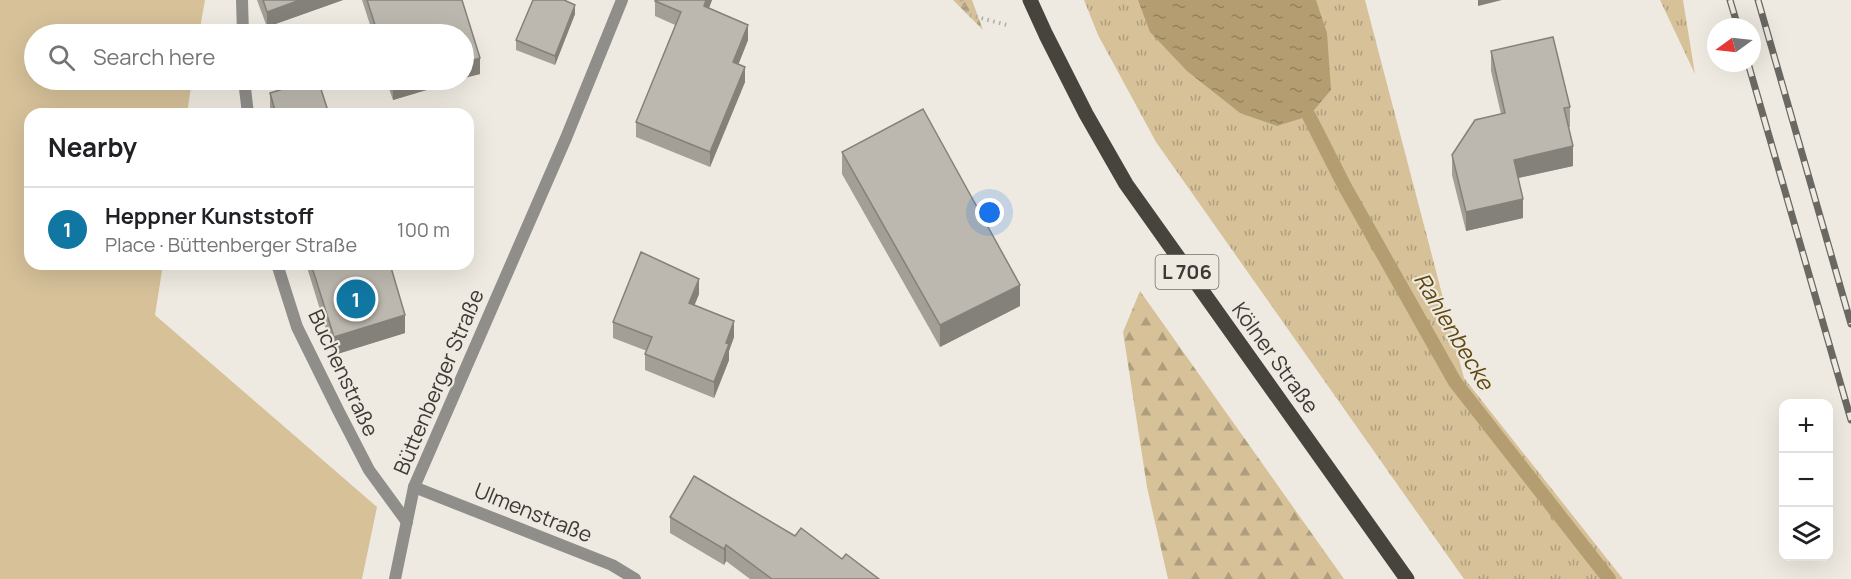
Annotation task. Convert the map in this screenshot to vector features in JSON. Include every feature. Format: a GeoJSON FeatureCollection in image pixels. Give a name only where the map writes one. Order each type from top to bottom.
{"type":"FeatureCollection","features":[{"type":"Feature","properties":{"kind":"main road","name":"Kölner Straße"},"geometry":{"type":"LineString","coordinates":[[1030,0],[1086,114],[1126,184],[1407,579]]}},
{"type":"Feature","properties":{"kind":"street"},"geometry":{"type":"LineString","coordinates":[[242,0],[243,24]]}},
{"type":"Feature","properties":{"kind":"street","name":"Büttenberger Straße"},"geometry":{"type":"LineString","coordinates":[[394,579],[414,487],[537,206],[622,0]]}},
{"type":"Feature","properties":{"kind":"street"},"geometry":{"type":"LineString","coordinates":[[245,90],[247,108]]}},
{"type":"Feature","properties":{"kind":"street","name":"Buchenstraße"},"geometry":{"type":"LineString","coordinates":[[279,270],[297,327],[338,410],[369,470],[407,522]]}},
{"type":"Feature","properties":{"kind":"street","name":"Ulmenstraße"},"geometry":{"type":"LineString","coordinates":[[414,487],[612,565],[635,579]]}},
{"type":"Feature","properties":{"kind":"path"},"geometry":{"type":"LineString","coordinates":[[961,0],[969,15],[1046,35]]}},
{"type":"Feature","properties":{"kind":"green space"},"geometry":{"type":"Polygon","coordinates":[[[0,0],[205,0],[201,24],[24,24],[24,90],[191,90],[188,108],[24,108],[24,270],[162,270],[155,315],[377,507],[362,579],[0,579],[0,0]]]}},
{"type":"Feature","properties":{"kind":"green space"},"geometry":{"type":"Polygon","coordinates":[[[953,0],[972,0],[983,30],[953,0]]]}},
{"type":"Feature","properties":{"kind":"green space"},"geometry":{"type":"Polygon","coordinates":[[[1084,0],[1365,0],[1464,378],[1623,579],[1464,579],[1156,142],[1098,35],[1084,0]]]}},
{"type":"Feature","properties":{"kind":"green space"},"geometry":{"type":"Polygon","coordinates":[[[1660,0],[1683,0],[1695,74],[1660,0]]]}},
{"type":"Feature","properties":{"kind":"green space"},"geometry":{"type":"Polygon","coordinates":[[[1140,291],[1344,579],[1168,579],[1147,487],[1123,332],[1140,291]]]}},
{"type":"Feature","properties":{"kind":"water"},"geometry":{"type":"Polygon","coordinates":[[[1138,0],[1316,0],[1327,33],[1331,90],[1309,116],[1277,126],[1240,113],[1187,71],[1150,32],[1138,0]]]}},
{"type":"Feature","properties":{"kind":"building"},"geometry":{"type":"Polygon","coordinates":[[[263,0],[300,0],[267,12],[263,0]]]}},
{"type":"Feature","properties":{"kind":"building"},"geometry":{"type":"Polygon","coordinates":[[[367,0],[462,0],[469,24],[375,24],[367,0]]]}},
{"type":"Feature","properties":{"kind":"building"},"geometry":{"type":"Polygon","coordinates":[[[533,0],[564,0],[575,5],[555,56],[516,40],[533,0]]]}},
{"type":"Feature","properties":{"kind":"building"},"geometry":{"type":"Polygon","coordinates":[[[656,0],[706,0],[704,6],[748,25],[733,62],[745,67],[710,152],[636,122],[681,12],[656,0]]]}},
{"type":"Feature","properties":{"kind":"building"},"geometry":{"type":"Polygon","coordinates":[[[1553,37],[1570,107],[1564,108],[1573,146],[1514,160],[1523,199],[1466,212],[1452,155],[1475,120],[1505,113],[1491,51],[1553,37]]]}},
{"type":"Feature","properties":{"kind":"building"},"geometry":{"type":"Polygon","coordinates":[[[474,39],[480,58],[474,60],[474,39]]]}},
{"type":"Feature","properties":{"kind":"building"},"geometry":{"type":"Polygon","coordinates":[[[280,90],[321,90],[327,108],[274,108],[270,93],[280,90]]]}},
{"type":"Feature","properties":{"kind":"building"},"geometry":{"type":"Polygon","coordinates":[[[923,109],[1020,285],[940,325],[842,152],[923,109]]]}},
{"type":"Feature","properties":{"kind":"building"},"geometry":{"type":"Polygon","coordinates":[[[641,252],[699,279],[689,303],[734,321],[726,343],[729,344],[714,382],[645,354],[652,337],[613,322],[641,252]]]}},
{"type":"Feature","properties":{"kind":"building"},"geometry":{"type":"Polygon","coordinates":[[[313,270],[392,270],[405,315],[334,337],[313,270]]]}},
{"type":"Feature","properties":{"kind":"building"},"geometry":{"type":"Polygon","coordinates":[[[694,476],[795,536],[801,528],[842,559],[846,554],[879,579],[772,579],[726,545],[724,549],[670,517],[694,476]]]}},
{"type":"Feature","properties":{"kind":"waterway","name":"Rahlenbecke"},"geometry":{"type":"LineString","coordinates":[[1309,116],[1345,187],[1455,382],[1609,579]]}},
{"type":"Feature","properties":{"kind":"railway"},"geometry":{"type":"LineString","coordinates":[[1730,0],[1735,18]]}},
{"type":"Feature","properties":{"kind":"railway"},"geometry":{"type":"LineString","coordinates":[[1758,0],[1851,324]]}},
{"type":"Feature","properties":{"kind":"railway"},"geometry":{"type":"LineString","coordinates":[[1751,72],[1851,420]]}},
{"type":"Feature","properties":{"kind":"place","name":"Heppner Kunststoff"},"geometry":{"type":"Point","coordinates":[356,299]}}]}
